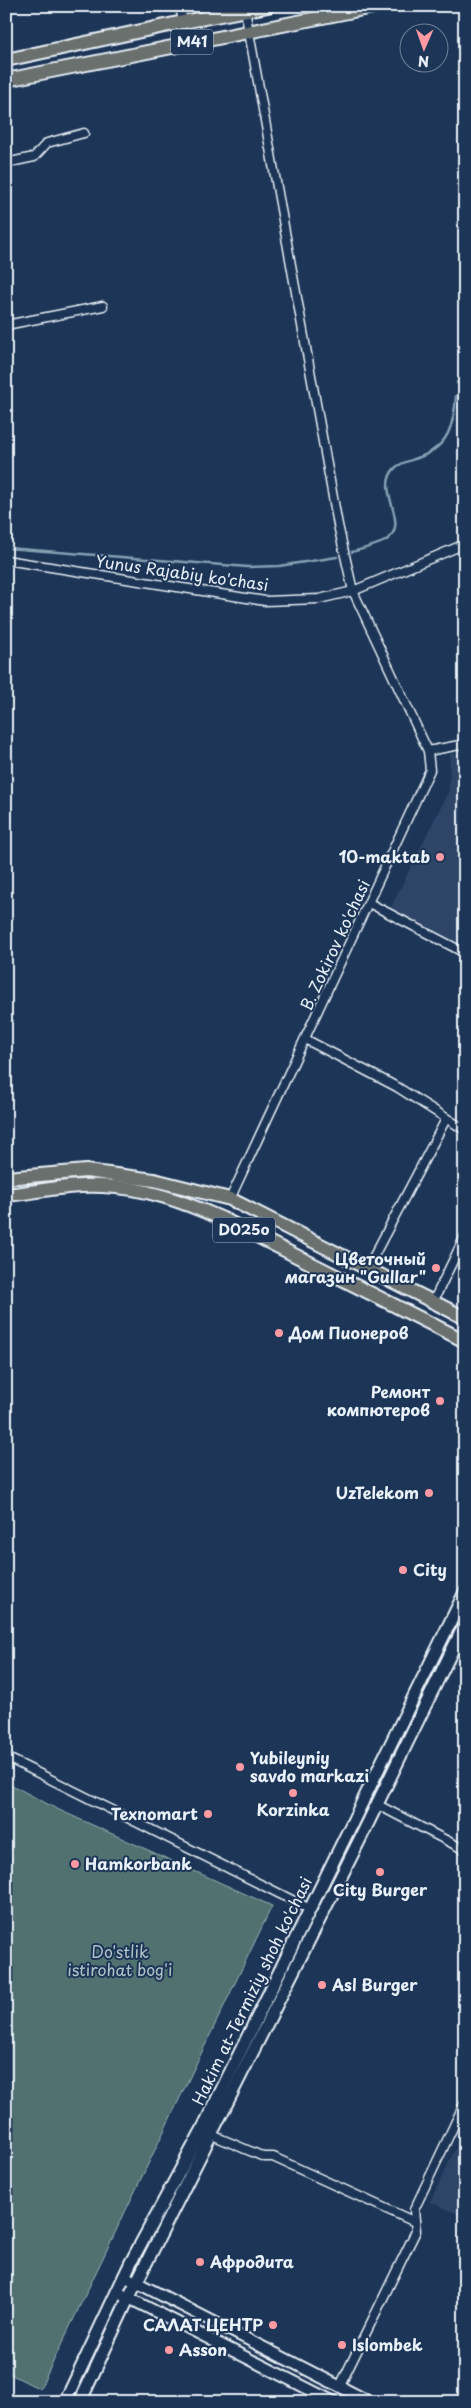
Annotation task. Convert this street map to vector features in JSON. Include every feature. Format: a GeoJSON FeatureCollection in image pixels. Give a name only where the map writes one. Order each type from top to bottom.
{"type":"FeatureCollection","features":[{"type":"Feature","properties":{"kind":"main road","name":"M41"},"geometry":{"type":"LineString","coordinates":[[6,60],[268,6]]}},
{"type":"Feature","properties":{"kind":"main road","name":"M41"},"geometry":{"type":"LineString","coordinates":[[6,80],[378,6]]}},
{"type":"Feature","properties":{"kind":"main road"},"geometry":{"type":"LineString","coordinates":[[6,1178],[86,1171],[154,1180],[230,1199],[465,1318]]}},
{"type":"Feature","properties":{"kind":"main road","name":"D025o"},"geometry":{"type":"LineString","coordinates":[[6,1196],[99,1185],[129,1188],[182,1202],[230,1222],[465,1341]]}},
{"type":"Feature","properties":{"kind":"main road","name":"Hakim at-Termiziy shoh ko'chasi"},"geometry":{"type":"LineString","coordinates":[[65,2402],[124,2276],[202,2130],[465,1592]]}},
{"type":"Feature","properties":{"kind":"main road","name":"Hakim at-Termiziy shoh ko'chasi"},"geometry":{"type":"LineString","coordinates":[[80,2402],[128,2299],[378,1804],[465,1624]]}},
{"type":"Feature","properties":{"kind":"street"},"geometry":{"type":"LineString","coordinates":[[180,6],[183,22]]}},
{"type":"Feature","properties":{"kind":"street","name":"B. Zokirov ko'chasi"},"geometry":{"type":"LineString","coordinates":[[230,1199],[427,781],[430,770],[428,751],[353,591],[338,525],[246,10]]}},
{"type":"Feature","properties":{"kind":"street"},"geometry":{"type":"LineString","coordinates":[[6,163],[34,157],[47,143],[84,133]]}},
{"type":"Feature","properties":{"kind":"street"},"geometry":{"type":"LineString","coordinates":[[6,325],[103,306]]}},
{"type":"Feature","properties":{"kind":"street","name":"Yunus Rajabiy ko'chasi"},"geometry":{"type":"LineString","coordinates":[[6,560],[265,601],[319,599],[353,591],[465,544]]}},
{"type":"Feature","properties":{"kind":"street"},"geometry":{"type":"LineString","coordinates":[[428,751],[465,744]]}},
{"type":"Feature","properties":{"kind":"street"},"geometry":{"type":"LineString","coordinates":[[369,903],[465,953]]}},
{"type":"Feature","properties":{"kind":"street"},"geometry":{"type":"LineString","coordinates":[[305,1039],[397,1086],[465,1130]]}},
{"type":"Feature","properties":{"kind":"street"},"geometry":{"type":"LineString","coordinates":[[367,1269],[446,1119]]}},
{"type":"Feature","properties":{"kind":"street"},"geometry":{"type":"LineString","coordinates":[[433,1302],[465,1236]]}},
{"type":"Feature","properties":{"kind":"street"},"geometry":{"type":"LineString","coordinates":[[6,1757],[310,1909]]}},
{"type":"Feature","properties":{"kind":"street"},"geometry":{"type":"LineString","coordinates":[[378,1804],[465,1850]]}},
{"type":"Feature","properties":{"kind":"street"},"geometry":{"type":"LineString","coordinates":[[340,2386],[416,2230],[414,2210],[465,2102]]}},
{"type":"Feature","properties":{"kind":"street"},"geometry":{"type":"LineString","coordinates":[[212,2135],[264,2157],[273,2157],[415,2222]]}},
{"type":"Feature","properties":{"kind":"street"},"geometry":{"type":"LineString","coordinates":[[124,2276],[340,2386],[363,2400]]}},
{"type":"Feature","properties":{"kind":"street"},"geometry":{"type":"LineString","coordinates":[[117,2292],[334,2402]]}},
{"type":"Feature","properties":{"kind":"shaded area","name":"10-maktab"},"geometry":{"type":"Polygon","coordinates":[[[465,753],[465,946],[390,909],[449,790],[450,754],[465,753]]]}},
{"type":"Feature","properties":{"kind":"shaded area"},"geometry":{"type":"Polygon","coordinates":[[[465,2129],[465,2217],[430,2202],[465,2129]]]}},
{"type":"Feature","properties":{"kind":"green space","name":"Do'stlik istirohat bog'i"},"geometry":{"type":"Polygon","coordinates":[[[6,1782],[57,1809],[272,1906],[40,2389],[6,2372],[6,1782]]]}},
{"type":"Feature","properties":{"kind":"waterway"},"geometry":{"type":"LineString","coordinates":[[457,383],[465,366]]}},
{"type":"Feature","properties":{"kind":"waterway"},"geometry":{"type":"LineString","coordinates":[[352,552],[381,543],[393,534],[395,516],[388,486],[389,477],[395,468],[430,452],[444,440],[454,416],[456,396]]}},
{"type":"Feature","properties":{"kind":"waterway"},"geometry":{"type":"LineString","coordinates":[[7,548],[248,567],[279,566],[337,557]]}},
{"type":"Feature","properties":{"kind":"place","name":"10-maktab"},"geometry":{"type":"Point","coordinates":[440,857]}},
{"type":"Feature","properties":{"kind":"place","name":"Цветочный магазин \"Gullar\""},"geometry":{"type":"Point","coordinates":[436,1268]}},
{"type":"Feature","properties":{"kind":"place","name":"Дом Пионеров"},"geometry":{"type":"Point","coordinates":[279,1333]}},
{"type":"Feature","properties":{"kind":"place","name":"Ремонт компютеров"},"geometry":{"type":"Point","coordinates":[440,1401]}},
{"type":"Feature","properties":{"kind":"place","name":"UzTelekom"},"geometry":{"type":"Point","coordinates":[429,1493]}},
{"type":"Feature","properties":{"kind":"place","name":"City"},"geometry":{"type":"Point","coordinates":[403,1570]}},
{"type":"Feature","properties":{"kind":"place","name":"Yubileyniy savdo markazi"},"geometry":{"type":"Point","coordinates":[240,1767]}},
{"type":"Feature","properties":{"kind":"place","name":"Korzinka"},"geometry":{"type":"Point","coordinates":[293,1793]}},
{"type":"Feature","properties":{"kind":"place","name":"Texnomart"},"geometry":{"type":"Point","coordinates":[208,1814]}},
{"type":"Feature","properties":{"kind":"place","name":"Hamkorbank"},"geometry":{"type":"Point","coordinates":[75,1864]}},
{"type":"Feature","properties":{"kind":"place","name":"City Burger"},"geometry":{"type":"Point","coordinates":[380,1872]}},
{"type":"Feature","properties":{"kind":"place","name":"Asl Burger"},"geometry":{"type":"Point","coordinates":[322,1985]}},
{"type":"Feature","properties":{"kind":"place","name":"Афродита"},"geometry":{"type":"Point","coordinates":[200,2262]}},
{"type":"Feature","properties":{"kind":"place","name":"САЛАТ ЦЕНТР"},"geometry":{"type":"Point","coordinates":[273,2325]}},
{"type":"Feature","properties":{"kind":"place","name":"Islombek"},"geometry":{"type":"Point","coordinates":[342,2345]}},
{"type":"Feature","properties":{"kind":"place","name":"Asson"},"geometry":{"type":"Point","coordinates":[169,2350]}}]}
